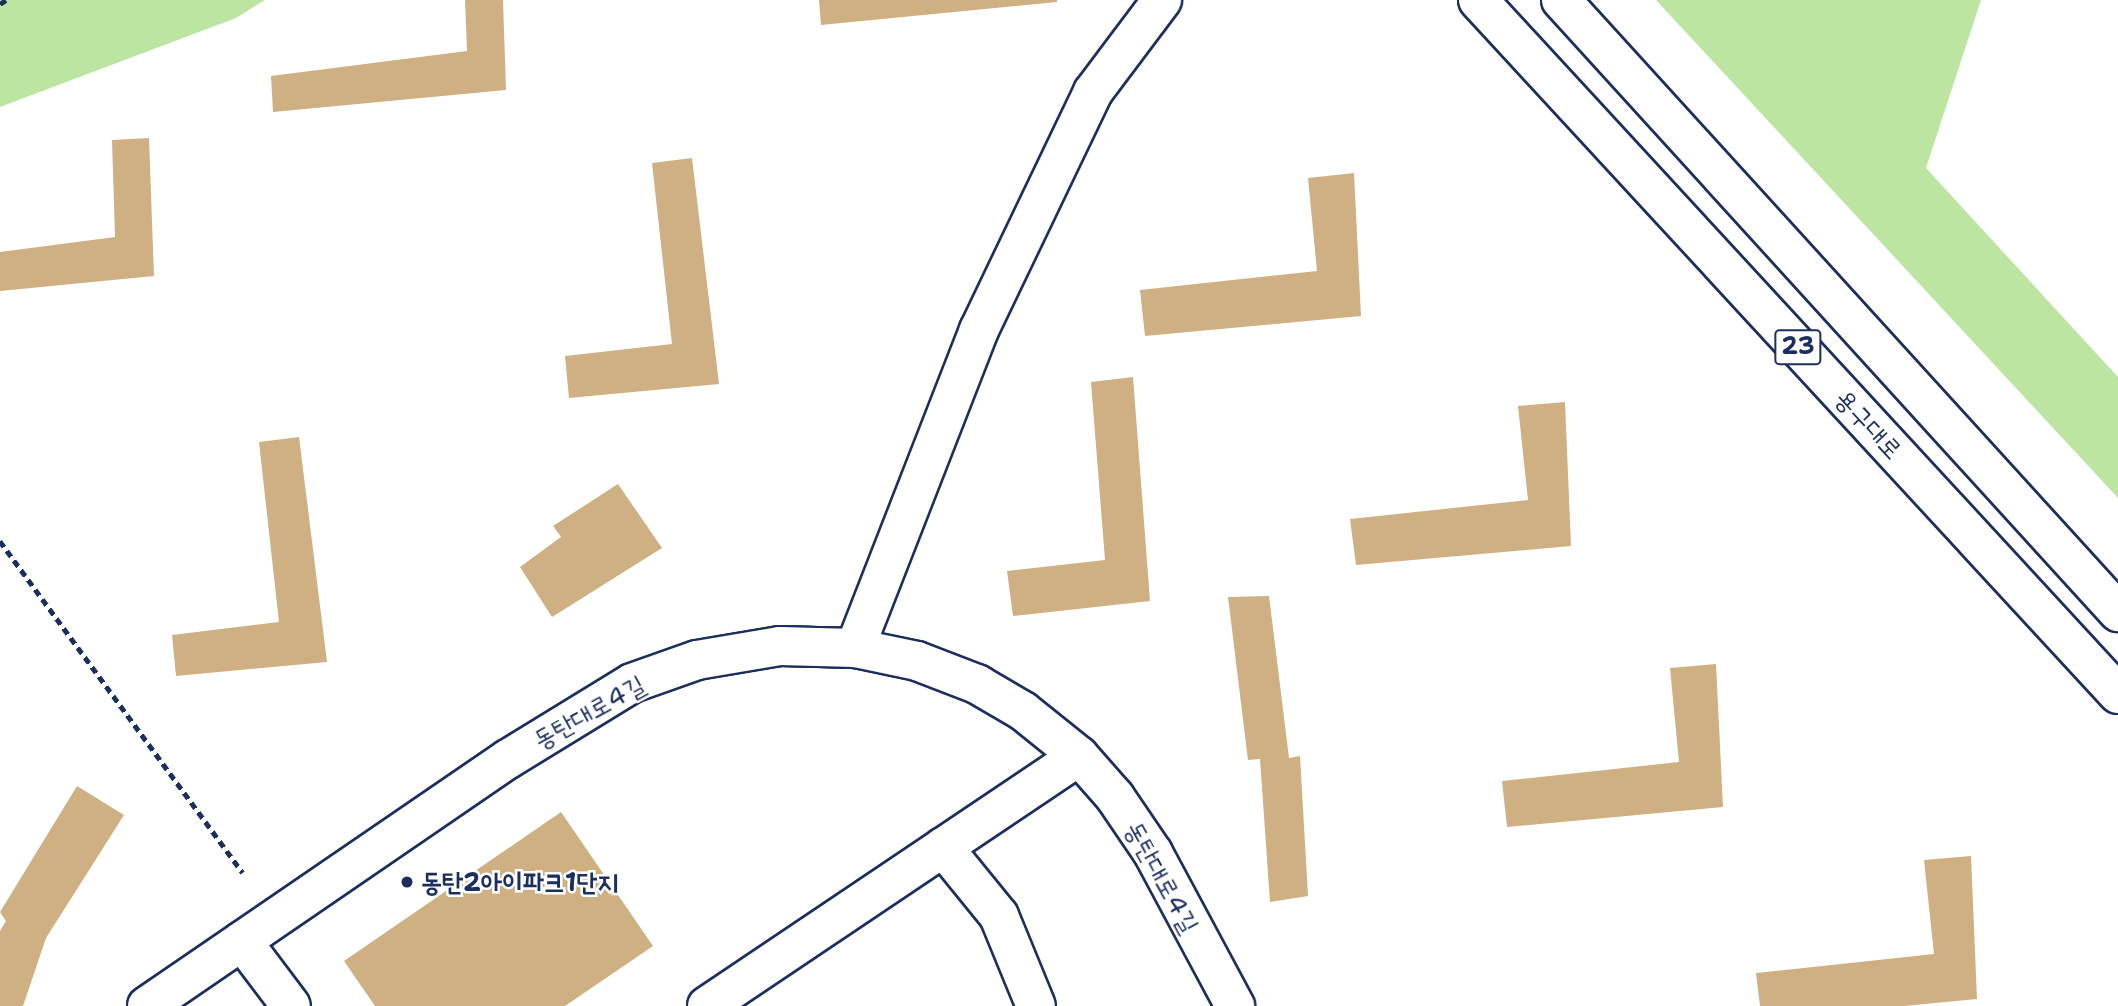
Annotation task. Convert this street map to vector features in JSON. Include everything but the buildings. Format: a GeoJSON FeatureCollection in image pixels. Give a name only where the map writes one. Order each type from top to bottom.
{"type":"FeatureCollection","features":[{"type":"Feature","properties":{"kind":"main road"},"geometry":{"type":"LineString","coordinates":[[855,648],[979,330],[1093,92],[1162,0]]}},
{"type":"Feature","properties":{"kind":"main road","name":"용구대로"},"geometry":{"type":"LineString","coordinates":[[1478,0],[2118,694]]}},
{"type":"Feature","properties":{"kind":"main road","name":"23"},"geometry":{"type":"LineString","coordinates":[[1562,0],[2118,612]]}},
{"type":"Feature","properties":{"kind":"main road","name":"동탄대로4길"},"geometry":{"type":"LineString","coordinates":[[147,1006],[508,759],[632,683],[697,660],[780,646],[855,648],[917,661],[977,684],[1023,711],[1079,756],[1115,797],[1153,853],[1235,1006]]}},
{"type":"Feature","properties":{"kind":"main road"},"geometry":{"type":"LineString","coordinates":[[707,1006],[1079,756]]}},
{"type":"Feature","properties":{"kind":"main road"},"geometry":{"type":"LineString","coordinates":[[943,847],[999,916],[1036,1006]]}},
{"type":"Feature","properties":{"kind":"main road"},"geometry":{"type":"LineString","coordinates":[[242,941],[291,1006]]}},
{"type":"Feature","properties":{"kind":"path"},"geometry":{"type":"LineString","coordinates":[[0,4],[6,0]]}},
{"type":"Feature","properties":{"kind":"path"},"geometry":{"type":"LineString","coordinates":[[0,541],[243,873]]}},
{"type":"Feature","properties":{"kind":"green space"},"geometry":{"type":"Polygon","coordinates":[[[0,0],[265,0],[236,18],[0,107],[0,0]]]}},
{"type":"Feature","properties":{"kind":"green space"},"geometry":{"type":"Polygon","coordinates":[[[1656,0],[1981,0],[1926,168],[2118,377],[2118,498],[1656,0]]]}},
{"type":"Feature","properties":{"kind":"place","name":"동탄2아이파크1단지"},"geometry":{"type":"Point","coordinates":[407,882]}}]}
